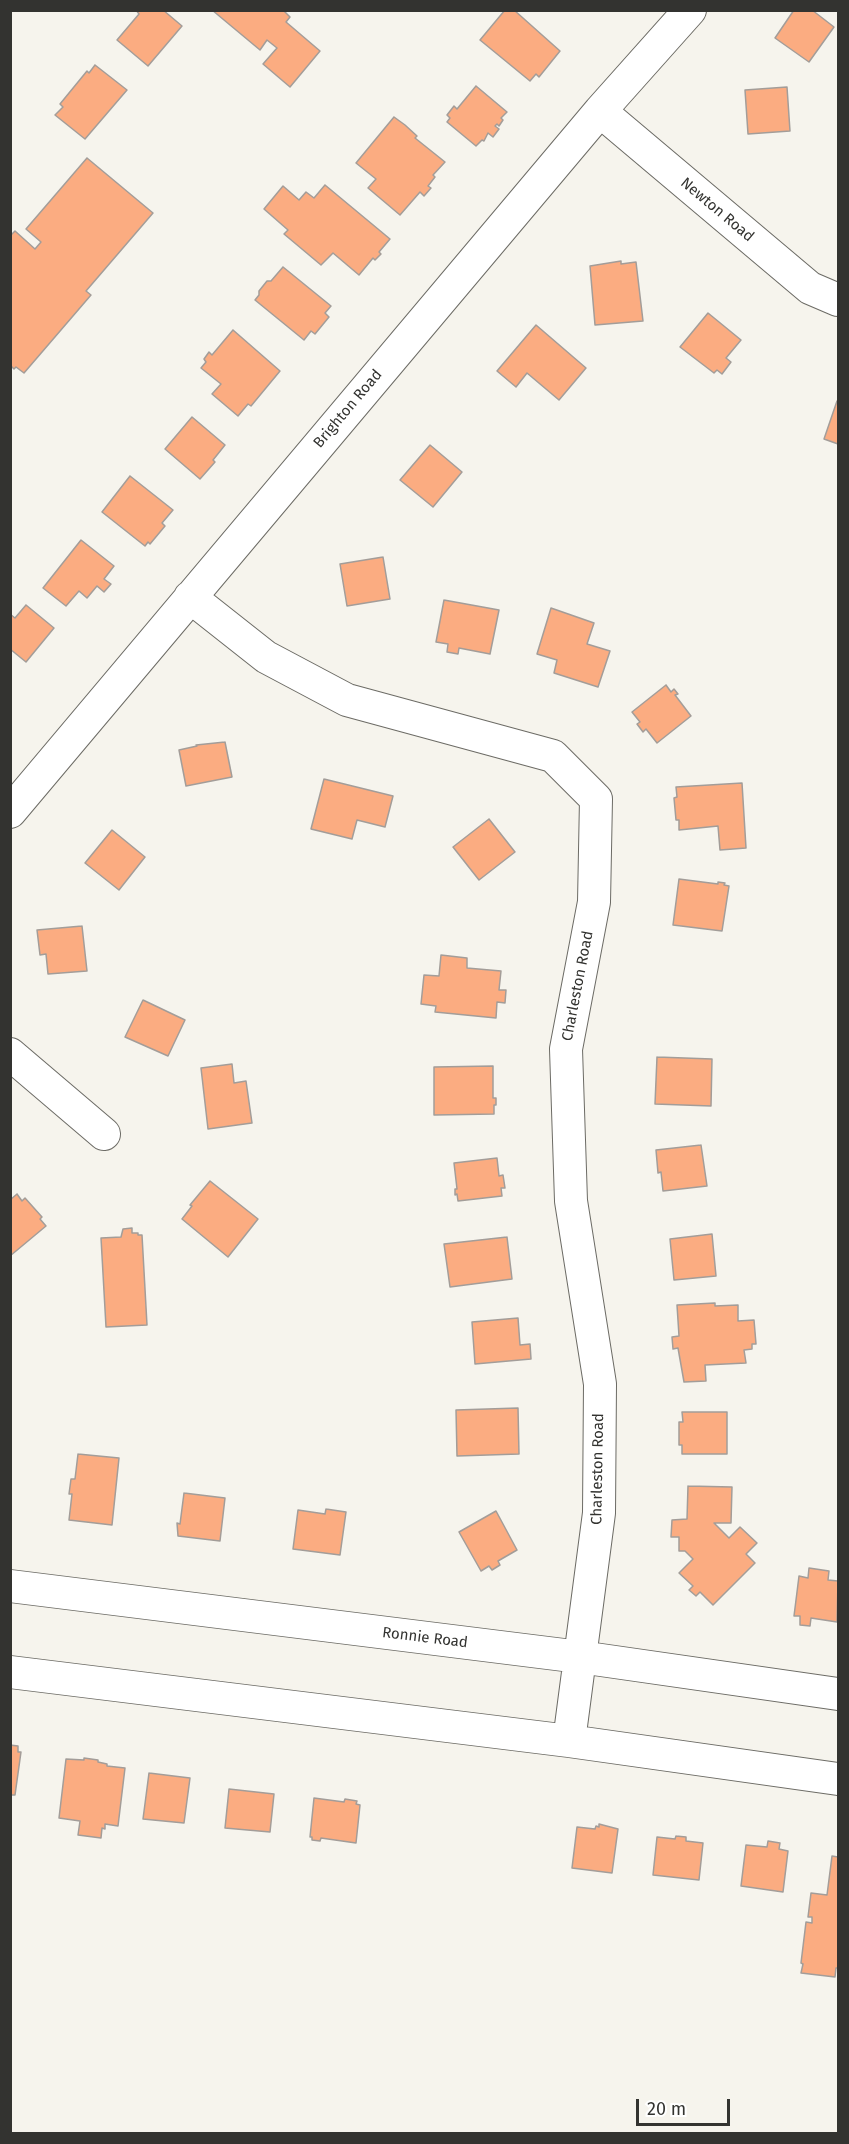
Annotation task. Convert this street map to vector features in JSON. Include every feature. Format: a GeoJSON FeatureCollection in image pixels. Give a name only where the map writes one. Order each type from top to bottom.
{"type":"FeatureCollection","features":[{"type":"Feature","properties":{"kind":"street","name":"Brighton Road"},"geometry":{"type":"LineString","coordinates":[[10,812],[600,111],[690,10]]}},
{"type":"Feature","properties":{"kind":"street","name":"Newton Road"},"geometry":{"type":"LineString","coordinates":[[600,111],[810,288],[838,300]]}},
{"type":"Feature","properties":{"kind":"street","name":"Charleston Road"},"geometry":{"type":"LineString","coordinates":[[190,597],[266,657],[347,700],[554,756],[596,799],[594,902],[566,1049],[571,1201],[600,1384],[599,1513],[569,1740]]}},
{"type":"Feature","properties":{"kind":"street"},"geometry":{"type":"LineString","coordinates":[[10,1054],[104,1134]]}},
{"type":"Feature","properties":{"kind":"street","name":"Ronnie Road"},"geometry":{"type":"LineString","coordinates":[[10,1586],[580,1657],[838,1694]]}},
{"type":"Feature","properties":{"kind":"street"},"geometry":{"type":"LineString","coordinates":[[10,1672],[569,1740],[838,1779]]}},
{"type":"Feature","properties":{"kind":"building"},"geometry":{"type":"Polygon","coordinates":[[[136,10],[163,10],[182,26],[148,66],[117,40],[139,14],[136,10]]]}},
{"type":"Feature","properties":{"kind":"building"},"geometry":{"type":"Polygon","coordinates":[[[212,10],[283,10],[290,17],[286,22],[320,51],[290,87],[263,64],[277,48],[267,40],[260,50],[212,10]]]}},
{"type":"Feature","properties":{"kind":"building"},"geometry":{"type":"Polygon","coordinates":[[[505,10],[514,10],[560,51],[539,77],[536,74],[530,81],[480,40],[505,10]]]}},
{"type":"Feature","properties":{"kind":"building"},"geometry":{"type":"Polygon","coordinates":[[[794,10],[812,10],[834,27],[809,62],[775,38],[794,10]]]}},
{"type":"Feature","properties":{"kind":"building"},"geometry":{"type":"Polygon","coordinates":[[[95,65],[127,90],[85,139],[55,115],[63,107],[60,104],[87,71],[89,73],[95,65]]]}},
{"type":"Feature","properties":{"kind":"building"},"geometry":{"type":"Polygon","coordinates":[[[476,86],[507,112],[501,118],[503,120],[499,126],[497,124],[495,126],[499,129],[493,137],[488,133],[484,141],[482,140],[476,146],[447,122],[450,118],[447,115],[454,106],[457,109],[476,86]]]}},
{"type":"Feature","properties":{"kind":"building"},"geometry":{"type":"Polygon","coordinates":[[[787,87],[790,131],[748,134],[745,90],[787,87]]]}},
{"type":"Feature","properties":{"kind":"building"},"geometry":{"type":"Polygon","coordinates":[[[394,117],[417,136],[415,138],[445,162],[433,175],[435,177],[428,186],[431,188],[424,196],[420,192],[400,215],[368,188],[376,179],[356,163],[394,117]]]}},
{"type":"Feature","properties":{"kind":"building"},"geometry":{"type":"Polygon","coordinates":[[[87,158],[153,213],[86,291],[91,295],[24,373],[10,365],[10,236],[15,231],[35,249],[41,242],[26,229],[87,158]]]}},
{"type":"Feature","properties":{"kind":"building"},"geometry":{"type":"Polygon","coordinates":[[[325,185],[390,239],[379,252],[381,254],[375,260],[373,258],[359,275],[333,253],[321,265],[284,234],[288,230],[264,209],[283,186],[299,200],[306,192],[314,198],[325,185]]]}},
{"type":"Feature","properties":{"kind":"building"},"geometry":{"type":"Polygon","coordinates":[[[621,261],[621,264],[636,262],[643,321],[595,325],[590,266],[621,261]]]}},
{"type":"Feature","properties":{"kind":"building"},"geometry":{"type":"Polygon","coordinates":[[[283,267],[331,306],[325,313],[329,317],[315,334],[311,331],[304,340],[255,300],[267,281],[271,281],[283,267]]]}},
{"type":"Feature","properties":{"kind":"building"},"geometry":{"type":"Polygon","coordinates":[[[708,313],[741,340],[726,358],[731,362],[722,374],[717,370],[714,373],[680,347],[708,313]]]}},
{"type":"Feature","properties":{"kind":"building"},"geometry":{"type":"Polygon","coordinates":[[[536,325],[586,368],[559,400],[527,373],[516,387],[497,371],[536,325]]]}},
{"type":"Feature","properties":{"kind":"building"},"geometry":{"type":"Polygon","coordinates":[[[233,330],[280,371],[251,406],[248,404],[238,416],[212,394],[221,384],[201,368],[209,352],[212,355],[233,330]]]}},
{"type":"Feature","properties":{"kind":"building"},"geometry":{"type":"Polygon","coordinates":[[[838,401],[838,444],[824,439],[838,401]]]}},
{"type":"Feature","properties":{"kind":"building"},"geometry":{"type":"Polygon","coordinates":[[[192,417],[225,445],[213,460],[215,462],[200,479],[165,449],[192,417]]]}},
{"type":"Feature","properties":{"kind":"building"},"geometry":{"type":"Polygon","coordinates":[[[430,445],[462,472],[433,507],[400,480],[430,445]]]}},
{"type":"Feature","properties":{"kind":"building"},"geometry":{"type":"Polygon","coordinates":[[[130,476],[173,510],[162,523],[165,526],[150,544],[148,542],[145,546],[102,512],[130,476]]]}},
{"type":"Feature","properties":{"kind":"building"},"geometry":{"type":"Polygon","coordinates":[[[81,540],[114,566],[104,579],[111,584],[104,592],[97,586],[87,598],[79,591],[66,606],[43,588],[81,540]]]}},
{"type":"Feature","properties":{"kind":"building"},"geometry":{"type":"Polygon","coordinates":[[[383,557],[390,599],[347,606],[340,564],[383,557]]]}},
{"type":"Feature","properties":{"kind":"building"},"geometry":{"type":"Polygon","coordinates":[[[444,600],[499,610],[490,654],[459,648],[458,654],[447,652],[448,644],[436,642],[444,600]]]}},
{"type":"Feature","properties":{"kind":"building"},"geometry":{"type":"Polygon","coordinates":[[[26,605],[54,628],[26,662],[10,649],[10,614],[15,618],[26,605]]]}},
{"type":"Feature","properties":{"kind":"building"},"geometry":{"type":"Polygon","coordinates":[[[551,608],[594,623],[587,644],[610,651],[598,687],[554,673],[557,660],[537,654],[551,608]]]}},
{"type":"Feature","properties":{"kind":"building"},"geometry":{"type":"Polygon","coordinates":[[[666,685],[671,692],[674,689],[678,694],[675,695],[691,716],[657,743],[646,729],[643,732],[637,724],[640,722],[632,712],[666,685]]]}},
{"type":"Feature","properties":{"kind":"building"},"geometry":{"type":"Polygon","coordinates":[[[225,742],[232,777],[186,786],[179,750],[196,745],[225,742]]]}},
{"type":"Feature","properties":{"kind":"building"},"geometry":{"type":"Polygon","coordinates":[[[324,779],[393,796],[385,827],[357,820],[352,839],[311,829],[324,779]]]}},
{"type":"Feature","properties":{"kind":"building"},"geometry":{"type":"Polygon","coordinates":[[[742,783],[746,848],[720,850],[718,826],[679,830],[674,798],[677,797],[676,787],[742,783]]]}},
{"type":"Feature","properties":{"kind":"building"},"geometry":{"type":"Polygon","coordinates":[[[489,819],[515,852],[479,880],[453,847],[489,819]]]}},
{"type":"Feature","properties":{"kind":"building"},"geometry":{"type":"Polygon","coordinates":[[[112,830],[145,857],[119,890],[85,863],[112,830]]]}},
{"type":"Feature","properties":{"kind":"building"},"geometry":{"type":"Polygon","coordinates":[[[679,879],[718,884],[718,882],[729,886],[722,931],[673,925],[679,879]]]}},
{"type":"Feature","properties":{"kind":"building"},"geometry":{"type":"Polygon","coordinates":[[[82,926],[87,971],[48,974],[46,954],[40,955],[37,930],[82,926]]]}},
{"type":"Feature","properties":{"kind":"building"},"geometry":{"type":"Polygon","coordinates":[[[441,955],[467,958],[467,968],[501,971],[499,990],[506,990],[505,1003],[497,1002],[496,1018],[435,1012],[436,1006],[421,1004],[424,975],[439,976],[441,955]]]}},
{"type":"Feature","properties":{"kind":"building"},"geometry":{"type":"Polygon","coordinates":[[[143,1000],[185,1020],[168,1056],[125,1037],[143,1000]]]}},
{"type":"Feature","properties":{"kind":"building"},"geometry":{"type":"Polygon","coordinates":[[[657,1057],[712,1059],[711,1106],[655,1104],[657,1057]]]}},
{"type":"Feature","properties":{"kind":"building"},"geometry":{"type":"Polygon","coordinates":[[[232,1064],[234,1083],[246,1081],[252,1123],[208,1129],[201,1068],[232,1064]]]}},
{"type":"Feature","properties":{"kind":"building"},"geometry":{"type":"Polygon","coordinates":[[[493,1066],[493,1098],[496,1098],[494,1114],[434,1115],[434,1067],[493,1066]]]}},
{"type":"Feature","properties":{"kind":"building"},"geometry":{"type":"Polygon","coordinates":[[[701,1145],[707,1186],[663,1191],[661,1172],[658,1173],[656,1150],[701,1145]]]}},
{"type":"Feature","properties":{"kind":"building"},"geometry":{"type":"Polygon","coordinates":[[[497,1158],[499,1176],[503,1175],[505,1188],[501,1188],[502,1196],[458,1201],[457,1194],[455,1195],[455,1189],[457,1189],[454,1163],[497,1158]]]}},
{"type":"Feature","properties":{"kind":"building"},"geometry":{"type":"Polygon","coordinates":[[[210,1181],[258,1219],[228,1257],[182,1219],[192,1206],[190,1205],[210,1181]]]}},
{"type":"Feature","properties":{"kind":"building"},"geometry":{"type":"Polygon","coordinates":[[[17,1194],[22,1201],[25,1198],[42,1217],[40,1219],[46,1226],[10,1256],[10,1200],[17,1194]]]}},
{"type":"Feature","properties":{"kind":"building"},"geometry":{"type":"Polygon","coordinates":[[[132,1228],[132,1233],[142,1235],[147,1325],[106,1327],[101,1238],[121,1237],[123,1229],[132,1228]]]}},
{"type":"Feature","properties":{"kind":"building"},"geometry":{"type":"Polygon","coordinates":[[[712,1234],[716,1276],[674,1280],[670,1239],[712,1234]]]}},
{"type":"Feature","properties":{"kind":"building"},"geometry":{"type":"Polygon","coordinates":[[[507,1237],[512,1279],[450,1287],[444,1244],[507,1237]]]}},
{"type":"Feature","properties":{"kind":"building"},"geometry":{"type":"Polygon","coordinates":[[[715,1303],[715,1306],[738,1305],[738,1321],[754,1320],[756,1344],[752,1344],[752,1349],[744,1350],[746,1363],[705,1365],[706,1381],[684,1382],[678,1348],[673,1349],[672,1337],[679,1336],[677,1305],[715,1303]]]}},
{"type":"Feature","properties":{"kind":"building"},"geometry":{"type":"Polygon","coordinates":[[[518,1318],[520,1345],[530,1344],[531,1359],[475,1364],[472,1322],[518,1318]]]}},
{"type":"Feature","properties":{"kind":"building"},"geometry":{"type":"Polygon","coordinates":[[[518,1408],[519,1454],[457,1456],[456,1410],[518,1408]]]}},
{"type":"Feature","properties":{"kind":"building"},"geometry":{"type":"Polygon","coordinates":[[[682,1412],[727,1412],[727,1454],[682,1454],[682,1445],[679,1445],[679,1422],[683,1422],[682,1412]]]}},
{"type":"Feature","properties":{"kind":"building"},"geometry":{"type":"Polygon","coordinates":[[[78,1454],[119,1458],[112,1525],[69,1520],[71,1479],[75,1479],[78,1454]]]}},
{"type":"Feature","properties":{"kind":"building"},"geometry":{"type":"Polygon","coordinates":[[[688,1486],[732,1487],[731,1523],[714,1523],[729,1538],[740,1527],[757,1543],[746,1554],[755,1563],[713,1605],[700,1592],[696,1596],[689,1590],[693,1586],[679,1573],[693,1559],[685,1551],[679,1551],[679,1537],[671,1537],[672,1520],[687,1519],[688,1486]]]}},
{"type":"Feature","properties":{"kind":"building"},"geometry":{"type":"Polygon","coordinates":[[[184,1493],[225,1498],[220,1541],[178,1536],[177,1523],[180,1524],[184,1493]]]}},
{"type":"Feature","properties":{"kind":"building"},"geometry":{"type":"Polygon","coordinates":[[[326,1509],[346,1512],[340,1555],[293,1549],[298,1510],[325,1514],[326,1509]]]}},
{"type":"Feature","properties":{"kind":"building"},"geometry":{"type":"Polygon","coordinates":[[[496,1511],[517,1550],[498,1561],[500,1565],[492,1570],[489,1566],[481,1571],[459,1532],[496,1511]]]}},
{"type":"Feature","properties":{"kind":"building"},"geometry":{"type":"Polygon","coordinates":[[[809,1568],[829,1571],[828,1580],[838,1581],[837,1622],[811,1618],[810,1626],[800,1625],[800,1616],[794,1616],[799,1576],[808,1578],[809,1568]]]}},
{"type":"Feature","properties":{"kind":"building"},"geometry":{"type":"Polygon","coordinates":[[[10,1745],[18,1746],[18,1752],[21,1752],[15,1795],[10,1795],[10,1745]]]}},
{"type":"Feature","properties":{"kind":"building"},"geometry":{"type":"Polygon","coordinates":[[[84,1758],[98,1760],[107,1766],[125,1768],[118,1826],[105,1824],[101,1838],[78,1835],[80,1821],[59,1818],[66,1759],[84,1760],[84,1758]]]}},
{"type":"Feature","properties":{"kind":"building"},"geometry":{"type":"Polygon","coordinates":[[[149,1773],[190,1778],[184,1823],[143,1819],[149,1773]]]}},
{"type":"Feature","properties":{"kind":"building"},"geometry":{"type":"Polygon","coordinates":[[[229,1789],[274,1794],[270,1832],[225,1828],[229,1789]]]}},
{"type":"Feature","properties":{"kind":"building"},"geometry":{"type":"Polygon","coordinates":[[[314,1798],[344,1802],[345,1799],[357,1801],[356,1804],[360,1805],[356,1843],[321,1838],[320,1841],[312,1840],[310,1837],[314,1798]]]}},
{"type":"Feature","properties":{"kind":"building"},"geometry":{"type":"Polygon","coordinates":[[[599,1824],[618,1829],[612,1873],[572,1868],[577,1827],[595,1829],[596,1826],[599,1827],[599,1824]]]}},
{"type":"Feature","properties":{"kind":"building"},"geometry":{"type":"Polygon","coordinates":[[[676,1836],[686,1837],[686,1841],[703,1843],[699,1880],[653,1875],[657,1837],[675,1839],[676,1836]]]}},
{"type":"Feature","properties":{"kind":"building"},"geometry":{"type":"Polygon","coordinates":[[[768,1841],[780,1843],[779,1849],[788,1851],[783,1892],[741,1886],[746,1845],[767,1847],[768,1841]]]}},
{"type":"Feature","properties":{"kind":"building"},"geometry":{"type":"Polygon","coordinates":[[[832,1856],[838,1857],[838,1968],[836,1968],[835,1977],[801,1973],[806,1922],[812,1923],[812,1917],[808,1917],[811,1893],[827,1895],[832,1856]]]}}]}
